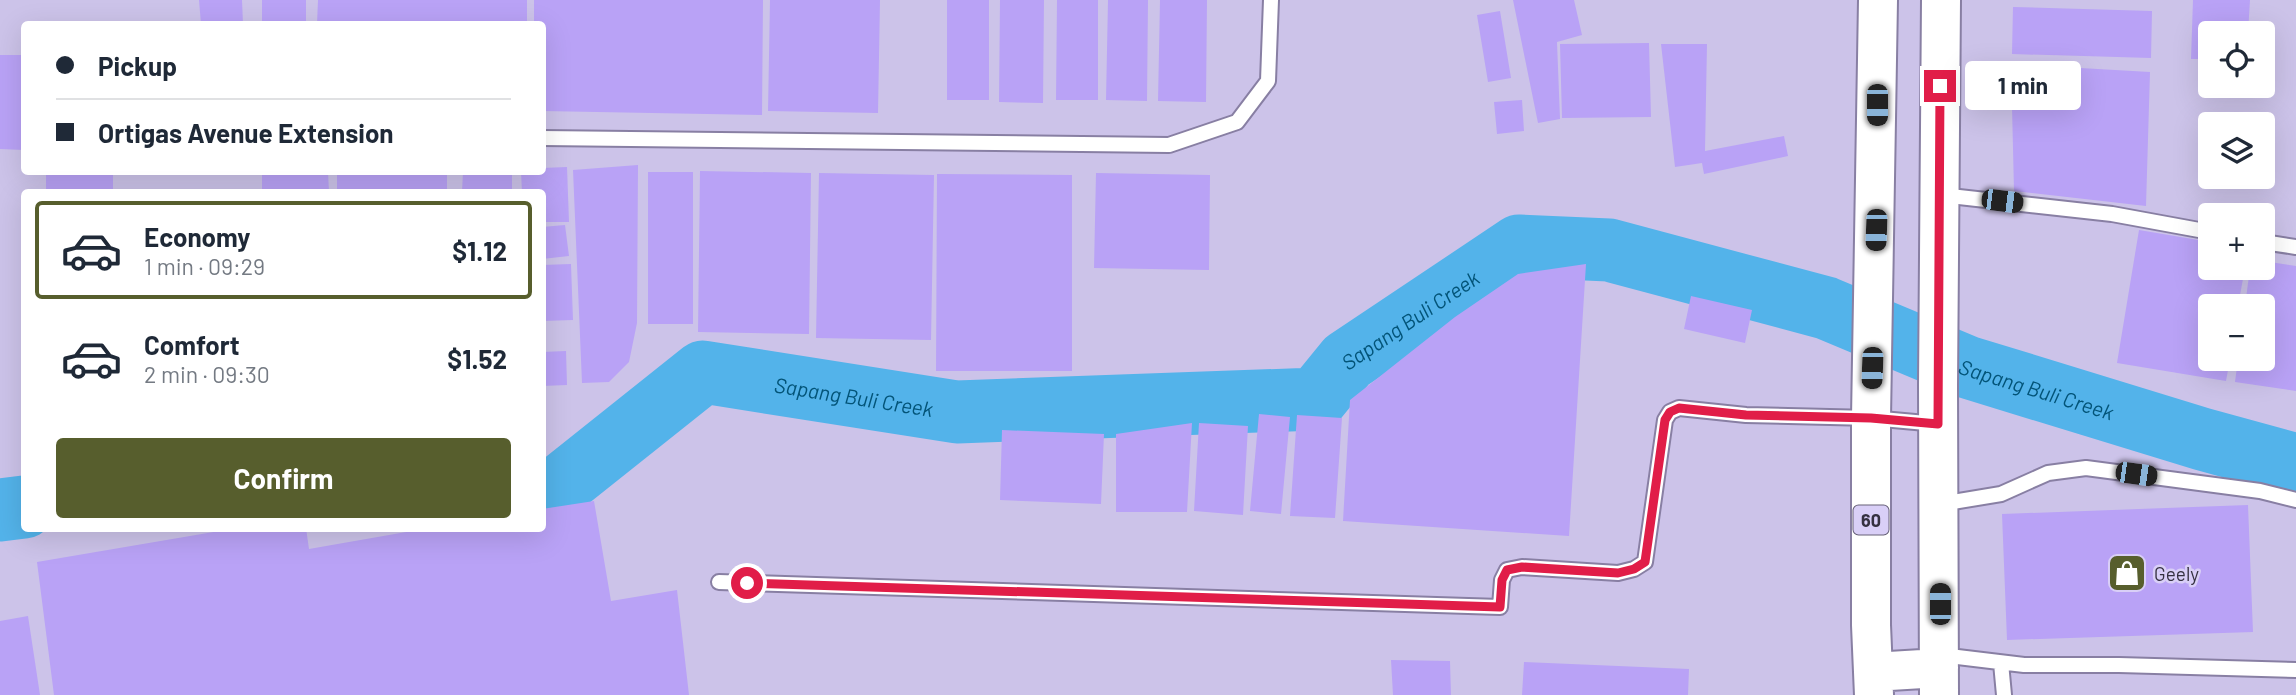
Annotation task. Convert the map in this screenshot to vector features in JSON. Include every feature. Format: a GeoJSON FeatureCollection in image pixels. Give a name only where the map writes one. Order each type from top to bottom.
{"type":"FeatureCollection","features":[{"type":"Feature","properties":{"kind":"main road","name":"60"},"geometry":{"type":"LineString","coordinates":[[1873,683],[1871,418],[1878,0]]}},
{"type":"Feature","properties":{"kind":"main road"},"geometry":{"type":"LineString","coordinates":[[1873,683],[1939,672],[1941,0]]}},
{"type":"Feature","properties":{"kind":"lane"},"geometry":{"type":"LineString","coordinates":[[546,138],[1169,145],[1237,122],[1268,81],[1271,0]]}},
{"type":"Feature","properties":{"kind":"lane"},"geometry":{"type":"LineString","coordinates":[[1941,195],[2112,215],[2198,230]]}},
{"type":"Feature","properties":{"kind":"lane"},"geometry":{"type":"LineString","coordinates":[[2275,244],[2296,247]]}},
{"type":"Feature","properties":{"kind":"lane"},"geometry":{"type":"LineString","coordinates":[[719,582],[1500,607],[1502,580],[1507,570],[1522,567],[1618,573],[1634,569],[1645,562],[1665,420],[1670,412],[1679,408],[1746,415],[1871,418],[1938,424]]}},
{"type":"Feature","properties":{"kind":"lane"},"geometry":{"type":"LineString","coordinates":[[1939,504],[2001,494],[2048,473],[2086,468],[2260,491],[2296,500]]}},
{"type":"Feature","properties":{"kind":"lane"},"geometry":{"type":"LineString","coordinates":[[1939,672],[2001,663],[2296,670]]}},
{"type":"Feature","properties":{"kind":"lane"},"geometry":{"type":"LineString","coordinates":[[2001,663],[2004,695]]}},
{"type":"Feature","properties":{"kind":"building"},"geometry":{"type":"Polygon","coordinates":[[[199,0],[242,0],[243,21],[201,21],[199,0]]]}},
{"type":"Feature","properties":{"kind":"building"},"geometry":{"type":"Polygon","coordinates":[[[262,0],[306,0],[306,21],[262,21],[262,0]]]}},
{"type":"Feature","properties":{"kind":"building"},"geometry":{"type":"Polygon","coordinates":[[[318,0],[527,0],[527,21],[317,21],[318,0]]]}},
{"type":"Feature","properties":{"kind":"building"},"geometry":{"type":"Polygon","coordinates":[[[534,0],[763,0],[762,115],[546,111],[546,21],[534,21],[534,0]]]}},
{"type":"Feature","properties":{"kind":"building"},"geometry":{"type":"Polygon","coordinates":[[[770,0],[880,0],[878,113],[768,111],[770,0]]]}},
{"type":"Feature","properties":{"kind":"building"},"geometry":{"type":"Polygon","coordinates":[[[947,0],[989,0],[989,100],[947,100],[947,0]]]}},
{"type":"Feature","properties":{"kind":"building"},"geometry":{"type":"Polygon","coordinates":[[[1000,0],[1044,0],[1043,103],[999,102],[1000,0]]]}},
{"type":"Feature","properties":{"kind":"building"},"geometry":{"type":"Polygon","coordinates":[[[1057,0],[1098,0],[1098,100],[1056,100],[1057,0]]]}},
{"type":"Feature","properties":{"kind":"building"},"geometry":{"type":"Polygon","coordinates":[[[1108,0],[1148,0],[1147,101],[1106,100],[1108,0]]]}},
{"type":"Feature","properties":{"kind":"building"},"geometry":{"type":"Polygon","coordinates":[[[1160,0],[1207,0],[1206,102],[1158,101],[1160,0]]]}},
{"type":"Feature","properties":{"kind":"building"},"geometry":{"type":"Polygon","coordinates":[[[1513,0],[1574,0],[1582,35],[1557,42],[1560,119],[1538,123],[1513,0]]]}},
{"type":"Feature","properties":{"kind":"building"},"geometry":{"type":"Polygon","coordinates":[[[2193,0],[2250,0],[2249,21],[2198,21],[2198,59],[2191,59],[2193,0]]]}},
{"type":"Feature","properties":{"kind":"building"},"geometry":{"type":"Polygon","coordinates":[[[2013,7],[2152,11],[2151,58],[2012,54],[2013,7]]]}},
{"type":"Feature","properties":{"kind":"building"},"geometry":{"type":"Polygon","coordinates":[[[1500,11],[1511,78],[1488,82],[1477,15],[1500,11]]]}},
{"type":"Feature","properties":{"kind":"building"},"geometry":{"type":"Polygon","coordinates":[[[1649,43],[1651,117],[1562,118],[1560,44],[1649,43]]]}},
{"type":"Feature","properties":{"kind":"building"},"geometry":{"type":"Polygon","coordinates":[[[1661,44],[1707,44],[1705,151],[1784,136],[1788,156],[1704,174],[1702,163],[1675,167],[1661,44]]]}},
{"type":"Feature","properties":{"kind":"building"},"geometry":{"type":"Polygon","coordinates":[[[0,55],[21,55],[21,150],[0,149],[0,55]]]}},
{"type":"Feature","properties":{"kind":"building"},"geometry":{"type":"Polygon","coordinates":[[[2011,64],[2150,72],[2146,206],[2014,191],[2011,64]]]}},
{"type":"Feature","properties":{"kind":"building"},"geometry":{"type":"Polygon","coordinates":[[[1522,100],[1524,131],[1497,134],[1494,102],[1522,100]]]}},
{"type":"Feature","properties":{"kind":"building"},"geometry":{"type":"Polygon","coordinates":[[[638,165],[637,323],[629,362],[609,382],[582,383],[573,170],[638,165]]]}},
{"type":"Feature","properties":{"kind":"building"},"geometry":{"type":"Polygon","coordinates":[[[567,167],[569,222],[546,222],[546,189],[522,189],[521,175],[546,175],[546,168],[567,167]]]}},
{"type":"Feature","properties":{"kind":"building"},"geometry":{"type":"Polygon","coordinates":[[[700,171],[811,173],[809,334],[698,332],[700,171]]]}},
{"type":"Feature","properties":{"kind":"building"},"geometry":{"type":"Polygon","coordinates":[[[648,172],[693,172],[693,324],[648,324],[648,172]]]}},
{"type":"Feature","properties":{"kind":"building"},"geometry":{"type":"Polygon","coordinates":[[[819,173],[934,175],[931,340],[816,338],[819,173]]]}},
{"type":"Feature","properties":{"kind":"building"},"geometry":{"type":"Polygon","coordinates":[[[1096,173],[1210,175],[1209,270],[1094,268],[1096,173]]]}},
{"type":"Feature","properties":{"kind":"building"},"geometry":{"type":"Polygon","coordinates":[[[937,174],[1072,175],[1072,371],[936,371],[937,174]]]}},
{"type":"Feature","properties":{"kind":"building"},"geometry":{"type":"Polygon","coordinates":[[[46,175],[113,175],[113,189],[46,189],[46,175]]]}},
{"type":"Feature","properties":{"kind":"building"},"geometry":{"type":"Polygon","coordinates":[[[262,175],[328,175],[329,189],[262,189],[262,175]]]}},
{"type":"Feature","properties":{"kind":"building"},"geometry":{"type":"Polygon","coordinates":[[[337,175],[447,175],[447,189],[337,189],[337,175]]]}},
{"type":"Feature","properties":{"kind":"building"},"geometry":{"type":"Polygon","coordinates":[[[463,175],[512,175],[512,189],[462,189],[463,175]]]}},
{"type":"Feature","properties":{"kind":"building"},"geometry":{"type":"Polygon","coordinates":[[[565,225],[569,256],[546,259],[546,227],[565,225]]]}},
{"type":"Feature","properties":{"kind":"building"},"geometry":{"type":"Polygon","coordinates":[[[2139,230],[2198,240],[2198,280],[2243,280],[2240,294],[2198,294],[2198,371],[2228,371],[2226,381],[2117,363],[2139,230]]]}},
{"type":"Feature","properties":{"kind":"building"},"geometry":{"type":"Polygon","coordinates":[[[2275,263],[2296,266],[2296,391],[2235,382],[2236,371],[2275,371],[2275,294],[2247,294],[2248,280],[2275,280],[2275,263]]]}},
{"type":"Feature","properties":{"kind":"building"},"geometry":{"type":"Polygon","coordinates":[[[571,264],[573,320],[546,321],[546,265],[571,264]]]}},
{"type":"Feature","properties":{"kind":"building"},"geometry":{"type":"Polygon","coordinates":[[[1586,264],[1569,536],[1343,521],[1350,400],[1455,317],[1518,274],[1586,264]]]}},
{"type":"Feature","properties":{"kind":"building"},"geometry":{"type":"Polygon","coordinates":[[[1691,296],[1752,310],[1745,343],[1684,329],[1691,296]]]}},
{"type":"Feature","properties":{"kind":"building"},"geometry":{"type":"Polygon","coordinates":[[[566,351],[567,385],[546,386],[546,352],[566,351]]]}},
{"type":"Feature","properties":{"kind":"building"},"geometry":{"type":"Polygon","coordinates":[[[1259,414],[1290,417],[1281,514],[1250,511],[1259,414]]]}},
{"type":"Feature","properties":{"kind":"building"},"geometry":{"type":"Polygon","coordinates":[[[1297,415],[1342,418],[1335,518],[1290,516],[1297,415]]]}},
{"type":"Feature","properties":{"kind":"building"},"geometry":{"type":"Polygon","coordinates":[[[1192,423],[1187,512],[1116,512],[1116,434],[1192,423]]]}},
{"type":"Feature","properties":{"kind":"building"},"geometry":{"type":"Polygon","coordinates":[[[1199,423],[1248,426],[1243,515],[1194,511],[1199,423]]]}},
{"type":"Feature","properties":{"kind":"building"},"geometry":{"type":"Polygon","coordinates":[[[1002,430],[1104,434],[1101,504],[1000,500],[1002,430]]]}},
{"type":"Feature","properties":{"kind":"building"},"geometry":{"type":"Polygon","coordinates":[[[594,501],[611,601],[677,590],[689,695],[54,695],[37,562],[213,532],[307,532],[309,549],[406,532],[546,532],[546,508],[594,501]]]}},
{"type":"Feature","properties":{"kind":"building","name":"Geely"},"geometry":{"type":"Polygon","coordinates":[[[2248,505],[2253,632],[2007,640],[2002,514],[2248,505]]]}},
{"type":"Feature","properties":{"kind":"building"},"geometry":{"type":"Polygon","coordinates":[[[28,616],[40,695],[0,695],[0,621],[28,616]]]}},
{"type":"Feature","properties":{"kind":"building"},"geometry":{"type":"Polygon","coordinates":[[[1391,660],[1450,661],[1451,695],[1393,695],[1391,660]]]}},
{"type":"Feature","properties":{"kind":"building"},"geometry":{"type":"Polygon","coordinates":[[[1524,662],[1689,669],[1688,695],[1522,695],[1524,662]]]}},
{"type":"Feature","properties":{"kind":"waterway","name":"Sapang Buli Creek"},"geometry":{"type":"LineString","coordinates":[[546,490],[555,490],[703,372],[957,412],[1316,399],[1347,361],[1519,246],[1609,250],[1826,308],[1967,367],[2296,465]]}},
{"type":"Feature","properties":{"kind":"waterway","name":"Sapang Buli Creek"},"geometry":{"type":"LineString","coordinates":[[0,510],[21,507]]}},
{"type":"Feature","properties":{"kind":"place","name":"Geely"},"geometry":{"type":"Point","coordinates":[2127,573]}},
{"type":"Feature","properties":{"kind":"route"},"geometry":{"type":"LineString","coordinates":[[747,583],[1500,607],[1502,580],[1507,570],[1522,567],[1618,573],[1634,569],[1645,562],[1665,420],[1670,412],[1679,408],[1746,415],[1871,418],[1938,424],[1940,86]]}}]}
